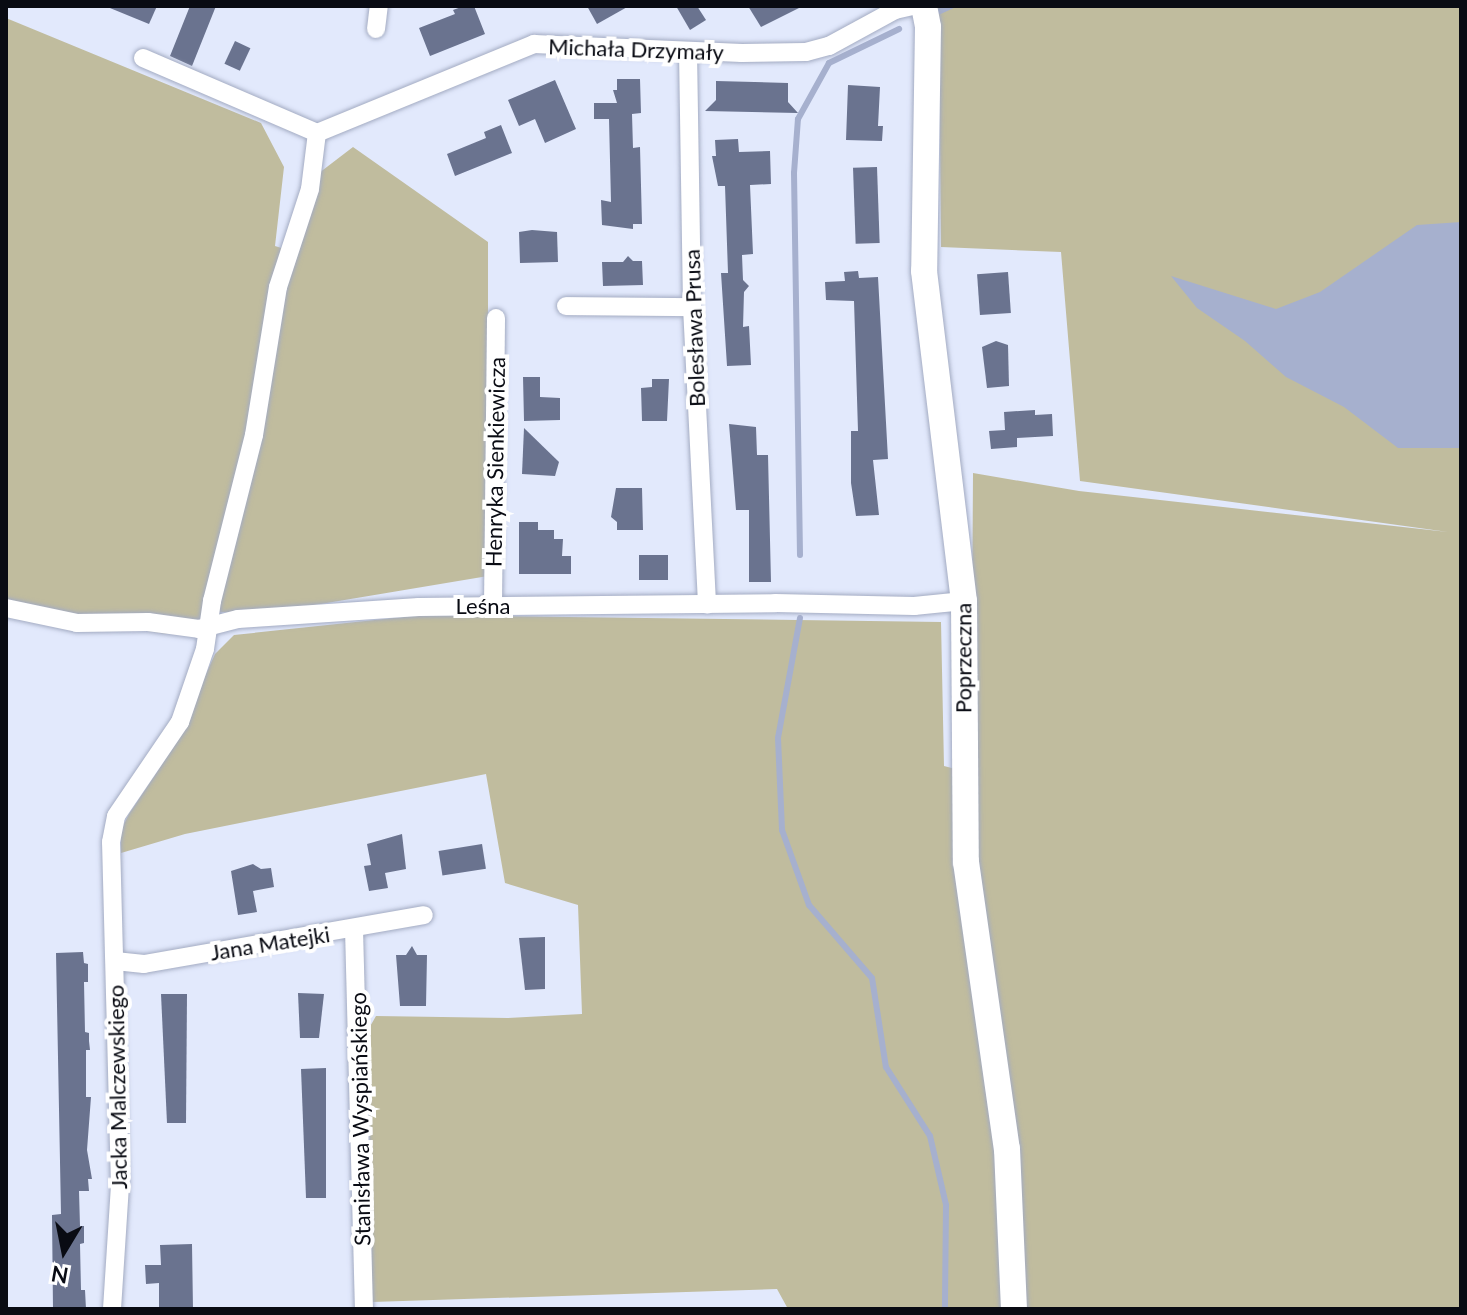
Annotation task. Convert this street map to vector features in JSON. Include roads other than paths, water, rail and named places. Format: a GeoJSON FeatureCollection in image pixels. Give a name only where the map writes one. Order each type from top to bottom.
{"type":"FeatureCollection","features":[{"type":"Feature","properties":{"kind":"street"},"geometry":{"type":"LineString","coordinates":[[376,29],[379,6]]}},
{"type":"Feature","properties":{"kind":"street","name":"Michała Drzymały"},"geometry":{"type":"LineString","coordinates":[[317,133],[534,44],[688,51],[806,52],[829,46],[895,10],[913,6]]}},
{"type":"Feature","properties":{"kind":"street","name":"Poprzeczna"},"geometry":{"type":"LineString","coordinates":[[924,6],[928,27],[924,271],[964,601],[966,862],[1007,1149],[1014,1309]]}},
{"type":"Feature","properties":{"kind":"street","name":"Bolesława Prusa"},"geometry":{"type":"LineString","coordinates":[[688,51],[692,307],[707,605]]}},
{"type":"Feature","properties":{"kind":"street"},"geometry":{"type":"LineString","coordinates":[[143,58],[317,133]]}},
{"type":"Feature","properties":{"kind":"street","name":"Jacka Malczewskiego"},"geometry":{"type":"LineString","coordinates":[[112,1309],[120,1185],[111,842],[116,816],[180,722],[208,628],[254,435],[278,287],[310,189],[317,133]]}},
{"type":"Feature","properties":{"kind":"street"},"geometry":{"type":"LineString","coordinates":[[566,306],[692,307]]}},
{"type":"Feature","properties":{"kind":"street","name":"Henryka Sienkiewicza"},"geometry":{"type":"LineString","coordinates":[[493,606],[496,318]]}},
{"type":"Feature","properties":{"kind":"street","name":"Leśna"},"geometry":{"type":"LineString","coordinates":[[6,608],[77,623],[148,622],[208,628],[238,619],[419,607],[914,606],[964,601]]}},
{"type":"Feature","properties":{"kind":"street","name":"Jana Matejki"},"geometry":{"type":"LineString","coordinates":[[115,961],[144,964],[424,915]]}},
{"type":"Feature","properties":{"kind":"street","name":"Stanisława Wyspiańskiego"},"geometry":{"type":"LineString","coordinates":[[354,929],[364,1309]]}},
{"type":"Feature","properties":{"kind":"water"},"geometry":{"type":"Polygon","coordinates":[[[1461,222],[1461,448],[1398,448],[1344,407],[1286,377],[1245,341],[1197,308],[1171,276],[1276,309],[1320,292],[1417,225],[1461,222]]]}},
{"type":"Feature","properties":{"kind":"waterway"},"geometry":{"type":"LineString","coordinates":[[940,11],[951,6]]}},
{"type":"Feature","properties":{"kind":"waterway"},"geometry":{"type":"LineString","coordinates":[[800,555],[794,173],[798,119],[829,63],[899,29]]}},
{"type":"Feature","properties":{"kind":"waterway"},"geometry":{"type":"LineString","coordinates":[[800,618],[778,738],[782,830],[809,905],[872,978],[886,1067],[930,1136],[946,1205],[945,1309]]}}]}
